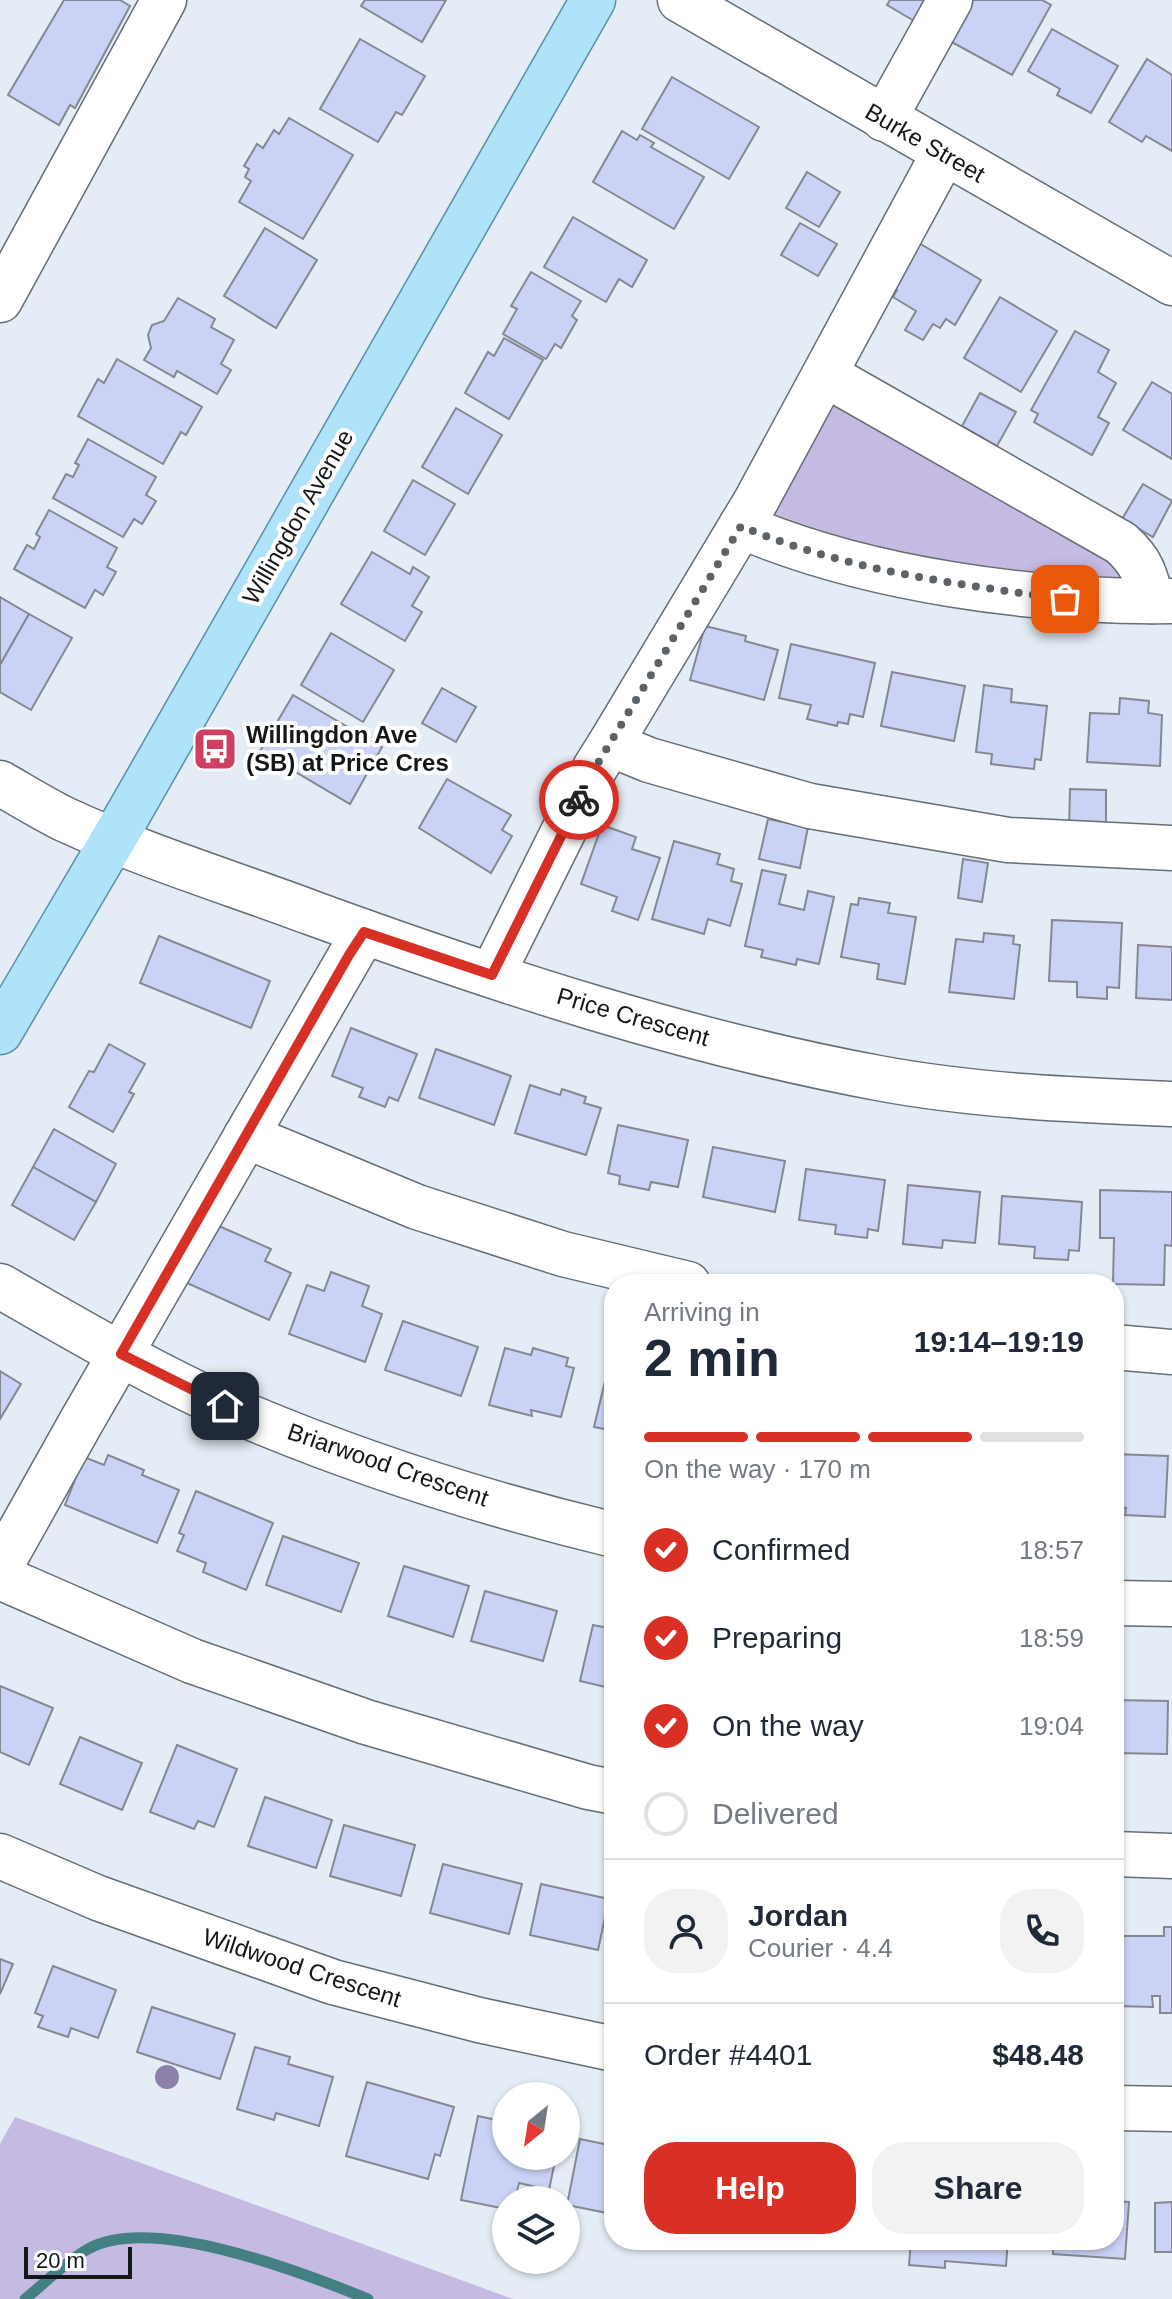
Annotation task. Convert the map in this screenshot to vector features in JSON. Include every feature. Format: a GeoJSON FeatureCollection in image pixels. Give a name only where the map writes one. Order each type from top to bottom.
{"type":"FeatureCollection","features":[{"type":"Feature","properties":{"kind":"main road","name":"Willingdon Avenue"},"geometry":{"type":"LineString","coordinates":[[0,1032],[593,0]]}},
{"type":"Feature","properties":{"kind":"street"},"geometry":{"type":"LineString","coordinates":[[0,300],[164,0]]}},
{"type":"Feature","properties":{"kind":"street","name":"Burke Street"},"geometry":{"type":"LineString","coordinates":[[680,0],[1172,283]]}},
{"type":"Feature","properties":{"kind":"street"},"geometry":{"type":"LineString","coordinates":[[884,119],[950,0]]}},
{"type":"Feature","properties":{"kind":"street"},"geometry":{"type":"LineString","coordinates":[[492,975],[588,782],[741,526],[826,375],[944,153]]}},
{"type":"Feature","properties":{"kind":"street"},"geometry":{"type":"LineString","coordinates":[[826,375],[1121,543],[1136,557],[1162,601]]}},
{"type":"Feature","properties":{"kind":"street"},"geometry":{"type":"LineString","coordinates":[[741,526],[787,544],[892,573],[1065,599],[1162,601]]}},
{"type":"Feature","properties":{"kind":"street"},"geometry":{"type":"LineString","coordinates":[[610,744],[649,760],[810,806],[1008,840],[1172,848]]}},
{"type":"Feature","properties":{"kind":"street","name":"Price Crescent"},"geometry":{"type":"LineString","coordinates":[[0,783],[65,819],[364,932],[638,1021],[767,1054],[879,1078],[1047,1099],[1172,1104]]}},
{"type":"Feature","properties":{"kind":"street"},"geometry":{"type":"LineString","coordinates":[[0,1567],[364,932]]}},
{"type":"Feature","properties":{"kind":"street"},"geometry":{"type":"LineString","coordinates":[[246,1136],[417,1207],[563,1254],[646,1274]]}},
{"type":"Feature","properties":{"kind":"street","name":"Briarwood Crescent"},"geometry":{"type":"LineString","coordinates":[[0,1286],[121,1354],[225,1406],[322,1445],[432,1483],[604,1532]]}},
{"type":"Feature","properties":{"kind":"street"},"geometry":{"type":"LineString","coordinates":[[1124,1348],[1172,1352]]}},
{"type":"Feature","properties":{"kind":"street"},"geometry":{"type":"LineString","coordinates":[[0,1577],[206,1666],[366,1722],[604,1790]]}},
{"type":"Feature","properties":{"kind":"street"},"geometry":{"type":"LineString","coordinates":[[1124,1603],[1172,1604]]}},
{"type":"Feature","properties":{"kind":"street"},"geometry":{"type":"LineString","coordinates":[[1124,1854],[1172,1856]]}},
{"type":"Feature","properties":{"kind":"street","name":"Wildwood Crescent"},"geometry":{"type":"LineString","coordinates":[[0,1856],[98,1898],[333,1982],[479,2020],[604,2047]]}},
{"type":"Feature","properties":{"kind":"street"},"geometry":{"type":"LineString","coordinates":[[1124,2108],[1172,2109]]}},
{"type":"Feature","properties":{"kind":"shaded area"},"geometry":{"type":"Polygon","coordinates":[[[826,375],[1146,578],[1048,573],[946,560],[845,537],[753,505],[826,375]]]}},
{"type":"Feature","properties":{"kind":"shaded area"},"geometry":{"type":"Polygon","coordinates":[[[15,2117],[513,2299],[0,2299],[0,2144],[15,2117]]]}},
{"type":"Feature","properties":{"kind":"building"},"geometry":{"type":"Polygon","coordinates":[[[64,0],[120,0],[130,6],[75,108],[70,105],[59,125],[8,95],[64,0]]]}},
{"type":"Feature","properties":{"kind":"building"},"geometry":{"type":"Polygon","coordinates":[[[365,0],[446,0],[422,42],[361,6],[365,0]]]}},
{"type":"Feature","properties":{"kind":"building"},"geometry":{"type":"Polygon","coordinates":[[[890,0],[936,0],[921,25],[887,5],[890,0]]]}},
{"type":"Feature","properties":{"kind":"building"},"geometry":{"type":"Polygon","coordinates":[[[971,0],[1042,0],[1051,5],[1012,75],[948,40],[971,0]]]}},
{"type":"Feature","properties":{"kind":"building"},"geometry":{"type":"Polygon","coordinates":[[[1052,29],[1118,66],[1091,113],[1057,95],[1060,89],[1028,71],[1052,29]]]}},
{"type":"Feature","properties":{"kind":"building"},"geometry":{"type":"Polygon","coordinates":[[[360,39],[425,76],[402,115],[396,112],[378,142],[320,109],[360,39]]]}},
{"type":"Feature","properties":{"kind":"building"},"geometry":{"type":"Polygon","coordinates":[[[1147,59],[1172,75],[1172,151],[1146,136],[1142,142],[1109,122],[1147,59]]]}},
{"type":"Feature","properties":{"kind":"building"},"geometry":{"type":"Polygon","coordinates":[[[672,77],[759,127],[729,179],[642,129],[672,77]]]}},
{"type":"Feature","properties":{"kind":"building"},"geometry":{"type":"Polygon","coordinates":[[[289,118],[353,155],[303,239],[239,202],[251,181],[245,177],[249,169],[244,166],[257,144],[263,148],[274,130],[279,134],[289,118]]]}},
{"type":"Feature","properties":{"kind":"building"},"geometry":{"type":"Polygon","coordinates":[[[622,131],[637,140],[640,135],[654,143],[651,147],[704,177],[674,229],[593,182],[622,131]]]}},
{"type":"Feature","properties":{"kind":"building"},"geometry":{"type":"Polygon","coordinates":[[[807,172],[840,192],[819,227],[786,208],[807,172]]]}},
{"type":"Feature","properties":{"kind":"building"},"geometry":{"type":"Polygon","coordinates":[[[573,217],[647,260],[632,287],[619,279],[606,302],[544,267],[573,217]]]}},
{"type":"Feature","properties":{"kind":"building"},"geometry":{"type":"Polygon","coordinates":[[[800,223],[837,244],[818,276],[781,255],[800,223]]]}},
{"type":"Feature","properties":{"kind":"building"},"geometry":{"type":"Polygon","coordinates":[[[265,228],[317,260],[276,328],[224,296],[265,228]]]}},
{"type":"Feature","properties":{"kind":"building"},"geometry":{"type":"Polygon","coordinates":[[[919,243],[981,280],[955,325],[946,319],[940,328],[933,324],[923,340],[905,330],[916,311],[893,297],[897,290],[893,288],[919,243]]]}},
{"type":"Feature","properties":{"kind":"building"},"geometry":{"type":"Polygon","coordinates":[[[531,272],[581,301],[572,316],[577,320],[561,348],[555,344],[546,359],[503,334],[517,309],[511,306],[531,272]]]}},
{"type":"Feature","properties":{"kind":"building"},"geometry":{"type":"Polygon","coordinates":[[[1000,297],[1057,331],[1021,392],[964,358],[1000,297]]]}},
{"type":"Feature","properties":{"kind":"building"},"geometry":{"type":"Polygon","coordinates":[[[178,298],[215,319],[211,327],[234,340],[221,364],[231,370],[217,394],[177,371],[174,377],[144,360],[151,348],[148,335],[152,325],[164,321],[178,298]]]}},
{"type":"Feature","properties":{"kind":"building"},"geometry":{"type":"Polygon","coordinates":[[[1075,331],[1109,350],[1098,372],[1116,383],[1098,417],[1109,423],[1092,455],[1034,422],[1038,414],[1031,410],[1075,331]]]}},
{"type":"Feature","properties":{"kind":"building"},"geometry":{"type":"Polygon","coordinates":[[[504,338],[543,360],[509,419],[465,393],[488,352],[494,356],[504,338]]]}},
{"type":"Feature","properties":{"kind":"building"},"geometry":{"type":"Polygon","coordinates":[[[117,359],[202,407],[186,435],[181,432],[163,464],[78,416],[98,379],[104,383],[117,359]]]}},
{"type":"Feature","properties":{"kind":"building"},"geometry":{"type":"Polygon","coordinates":[[[1152,382],[1172,394],[1172,459],[1123,430],[1152,382]]]}},
{"type":"Feature","properties":{"kind":"building"},"geometry":{"type":"Polygon","coordinates":[[[980,393],[1016,412],[997,446],[962,426],[980,393]]]}},
{"type":"Feature","properties":{"kind":"building"},"geometry":{"type":"Polygon","coordinates":[[[456,408],[502,435],[468,494],[422,467],[456,408]]]}},
{"type":"Feature","properties":{"kind":"building"},"geometry":{"type":"Polygon","coordinates":[[[88,439],[156,477],[146,495],[156,501],[142,524],[134,519],[123,537],[53,498],[66,474],[73,477],[79,465],[75,463],[88,439]]]}},
{"type":"Feature","properties":{"kind":"building"},"geometry":{"type":"Polygon","coordinates":[[[413,480],[455,504],[425,555],[384,531],[413,480]]]}},
{"type":"Feature","properties":{"kind":"building"},"geometry":{"type":"Polygon","coordinates":[[[1143,484],[1172,501],[1153,537],[1122,519],[1143,484]]]}},
{"type":"Feature","properties":{"kind":"building"},"geometry":{"type":"Polygon","coordinates":[[[49,510],[117,548],[107,567],[116,572],[103,595],[95,590],[85,608],[14,569],[27,545],[34,549],[40,537],[36,534],[49,510]]]}},
{"type":"Feature","properties":{"kind":"building"},"geometry":{"type":"Polygon","coordinates":[[[372,552],[410,574],[413,567],[429,577],[412,606],[422,612],[405,641],[341,604],[372,552]]]}},
{"type":"Feature","properties":{"kind":"building"},"geometry":{"type":"Polygon","coordinates":[[[0,597],[29,614],[0,665],[0,597]]]}},
{"type":"Feature","properties":{"kind":"building"},"geometry":{"type":"Polygon","coordinates":[[[29,614],[72,638],[31,710],[0,692],[0,665],[29,614]]]}},
{"type":"Feature","properties":{"kind":"building"},"geometry":{"type":"Polygon","coordinates":[[[705,626],[746,636],[745,641],[778,650],[764,700],[690,680],[705,626]]]}},
{"type":"Feature","properties":{"kind":"building"},"geometry":{"type":"Polygon","coordinates":[[[331,633],[394,670],[363,722],[301,685],[331,633]]]}},
{"type":"Feature","properties":{"kind":"building"},"geometry":{"type":"Polygon","coordinates":[[[791,644],[875,663],[863,717],[850,714],[848,724],[838,722],[837,726],[807,719],[811,705],[779,698],[791,644]]]}},
{"type":"Feature","properties":{"kind":"building"},"geometry":{"type":"Polygon","coordinates":[[[892,672],[965,686],[954,741],[881,726],[892,672]]]}},
{"type":"Feature","properties":{"kind":"building"},"geometry":{"type":"Polygon","coordinates":[[[984,685],[1012,689],[1011,702],[1047,706],[1041,760],[1035,759],[1034,769],[991,764],[992,754],[976,752],[984,685]]]}},
{"type":"Feature","properties":{"kind":"building"},"geometry":{"type":"Polygon","coordinates":[[[442,688],[476,707],[456,742],[422,723],[442,688]]]}},
{"type":"Feature","properties":{"kind":"building"},"geometry":{"type":"Polygon","coordinates":[[[293,695],[382,747],[350,804],[260,751],[293,695]]]}},
{"type":"Feature","properties":{"kind":"building"},"geometry":{"type":"Polygon","coordinates":[[[1120,698],[1149,701],[1148,713],[1162,715],[1160,766],[1087,762],[1090,713],[1119,714],[1120,698]]]}},
{"type":"Feature","properties":{"kind":"building"},"geometry":{"type":"Polygon","coordinates":[[[447,779],[511,815],[502,830],[512,836],[491,873],[419,828],[447,779]]]}},
{"type":"Feature","properties":{"kind":"building"},"geometry":{"type":"Polygon","coordinates":[[[1070,789],[1106,790],[1106,831],[1069,830],[1070,789]]]}},
{"type":"Feature","properties":{"kind":"building"},"geometry":{"type":"Polygon","coordinates":[[[768,819],[808,827],[800,868],[759,859],[768,819]]]}},
{"type":"Feature","properties":{"kind":"building"},"geometry":{"type":"Polygon","coordinates":[[[602,825],[636,837],[632,849],[660,858],[638,920],[612,911],[617,897],[581,884],[602,825]]]}},
{"type":"Feature","properties":{"kind":"building"},"geometry":{"type":"Polygon","coordinates":[[[674,841],[720,854],[717,864],[734,869],[731,881],[742,884],[730,926],[708,919],[704,934],[652,919],[674,841]]]}},
{"type":"Feature","properties":{"kind":"building"},"geometry":{"type":"Polygon","coordinates":[[[963,859],[988,863],[982,902],[958,898],[963,859]]]}},
{"type":"Feature","properties":{"kind":"building"},"geometry":{"type":"Polygon","coordinates":[[[762,870],[786,875],[779,904],[804,910],[808,891],[834,897],[819,964],[797,959],[796,965],[761,957],[763,950],[745,946],[762,870]]]}},
{"type":"Feature","properties":{"kind":"building"},"geometry":{"type":"Polygon","coordinates":[[[859,898],[890,903],[888,913],[916,917],[905,984],[877,979],[879,964],[841,957],[851,904],[858,905],[859,898]]]}},
{"type":"Feature","properties":{"kind":"building"},"geometry":{"type":"Polygon","coordinates":[[[1052,920],[1122,923],[1119,988],[1107,987],[1107,999],[1077,997],[1077,982],[1049,981],[1052,920]]]}},
{"type":"Feature","properties":{"kind":"building"},"geometry":{"type":"Polygon","coordinates":[[[984,933],[1014,936],[1013,944],[1020,945],[1014,999],[949,992],[956,939],[983,942],[984,933]]]}},
{"type":"Feature","properties":{"kind":"building"},"geometry":{"type":"Polygon","coordinates":[[[159,936],[270,981],[251,1028],[140,983],[159,936]]]}},
{"type":"Feature","properties":{"kind":"building"},"geometry":{"type":"Polygon","coordinates":[[[1138,945],[1172,947],[1172,1000],[1136,998],[1138,945]]]}},
{"type":"Feature","properties":{"kind":"building"},"geometry":{"type":"Polygon","coordinates":[[[351,1028],[417,1054],[398,1101],[389,1097],[385,1107],[359,1097],[363,1088],[332,1076],[351,1028]]]}},
{"type":"Feature","properties":{"kind":"building"},"geometry":{"type":"Polygon","coordinates":[[[109,1044],[145,1064],[129,1092],[134,1094],[113,1132],[69,1107],[89,1071],[94,1072],[109,1044]]]}},
{"type":"Feature","properties":{"kind":"building"},"geometry":{"type":"Polygon","coordinates":[[[436,1049],[511,1076],[494,1125],[419,1098],[436,1049]]]}},
{"type":"Feature","properties":{"kind":"building"},"geometry":{"type":"Polygon","coordinates":[[[530,1085],[560,1095],[562,1089],[586,1097],[584,1103],[601,1108],[586,1155],[515,1133],[530,1085]]]}},
{"type":"Feature","properties":{"kind":"building"},"geometry":{"type":"Polygon","coordinates":[[[618,1125],[688,1140],[678,1187],[651,1182],[649,1190],[619,1184],[620,1176],[608,1173],[618,1125]]]}},
{"type":"Feature","properties":{"kind":"building"},"geometry":{"type":"Polygon","coordinates":[[[54,1129],[116,1164],[96,1202],[33,1167],[54,1129]]]}},
{"type":"Feature","properties":{"kind":"building"},"geometry":{"type":"Polygon","coordinates":[[[713,1147],[785,1161],[775,1212],[703,1197],[713,1147]]]}},
{"type":"Feature","properties":{"kind":"building"},"geometry":{"type":"Polygon","coordinates":[[[33,1167],[96,1202],[74,1240],[12,1205],[33,1167]]]}},
{"type":"Feature","properties":{"kind":"building"},"geometry":{"type":"Polygon","coordinates":[[[806,1169],[885,1180],[878,1231],[868,1229],[867,1238],[835,1234],[836,1225],[799,1220],[806,1169]]]}},
{"type":"Feature","properties":{"kind":"building"},"geometry":{"type":"Polygon","coordinates":[[[908,1185],[980,1192],[975,1243],[943,1240],[942,1248],[903,1244],[908,1185]]]}},
{"type":"Feature","properties":{"kind":"building"},"geometry":{"type":"Polygon","coordinates":[[[1100,1190],[1172,1192],[1172,1246],[1165,1245],[1164,1285],[1124,1284],[1124,1274],[1113,1274],[1114,1238],[1100,1238],[1100,1190]]]}},
{"type":"Feature","properties":{"kind":"building"},"geometry":{"type":"Polygon","coordinates":[[[1002,1196],[1082,1202],[1079,1251],[1069,1250],[1068,1260],[1034,1258],[1035,1247],[999,1244],[1002,1196]]]}},
{"type":"Feature","properties":{"kind":"building"},"geometry":{"type":"Polygon","coordinates":[[[212,1223],[271,1249],[265,1261],[291,1273],[269,1320],[185,1282],[212,1223]]]}},
{"type":"Feature","properties":{"kind":"building"},"geometry":{"type":"Polygon","coordinates":[[[331,1272],[369,1286],[362,1306],[382,1314],[365,1362],[289,1334],[307,1285],[324,1291],[331,1272]]]}},
{"type":"Feature","properties":{"kind":"building"},"geometry":{"type":"Polygon","coordinates":[[[403,1321],[478,1347],[461,1396],[385,1370],[403,1321]]]}},
{"type":"Feature","properties":{"kind":"building"},"geometry":{"type":"Polygon","coordinates":[[[505,1348],[531,1355],[533,1348],[568,1358],[566,1366],[574,1368],[561,1417],[531,1410],[532,1416],[489,1405],[505,1348]]]}},
{"type":"Feature","properties":{"kind":"building"},"geometry":{"type":"Polygon","coordinates":[[[0,1371],[21,1384],[0,1419],[0,1371]]]}},
{"type":"Feature","properties":{"kind":"building"},"geometry":{"type":"Polygon","coordinates":[[[604,1385],[604,1429],[594,1427],[604,1385]]]}},
{"type":"Feature","properties":{"kind":"building"},"geometry":{"type":"Polygon","coordinates":[[[1124,1454],[1168,1456],[1165,1517],[1125,1515],[1124,1454]]]}},
{"type":"Feature","properties":{"kind":"building"},"geometry":{"type":"Polygon","coordinates":[[[108,1455],[144,1470],[142,1475],[179,1490],[157,1543],[65,1505],[84,1457],[104,1465],[108,1455]]]}},
{"type":"Feature","properties":{"kind":"building"},"geometry":{"type":"Polygon","coordinates":[[[196,1491],[273,1523],[246,1590],[203,1572],[206,1563],[177,1551],[184,1535],[179,1533],[196,1491]]]}},
{"type":"Feature","properties":{"kind":"building"},"geometry":{"type":"Polygon","coordinates":[[[283,1536],[359,1563],[341,1612],[266,1585],[283,1536]]]}},
{"type":"Feature","properties":{"kind":"building"},"geometry":{"type":"Polygon","coordinates":[[[404,1566],[469,1586],[453,1637],[388,1616],[404,1566]]]}},
{"type":"Feature","properties":{"kind":"building"},"geometry":{"type":"Polygon","coordinates":[[[485,1591],[557,1611],[543,1661],[471,1641],[485,1591]]]}},
{"type":"Feature","properties":{"kind":"building"},"geometry":{"type":"Polygon","coordinates":[[[593,1625],[604,1627],[604,1687],[580,1681],[593,1625]]]}},
{"type":"Feature","properties":{"kind":"building"},"geometry":{"type":"Polygon","coordinates":[[[0,1686],[53,1708],[29,1765],[0,1752],[0,1686]]]}},
{"type":"Feature","properties":{"kind":"building"},"geometry":{"type":"Polygon","coordinates":[[[1124,1700],[1168,1701],[1167,1754],[1124,1753],[1124,1700]]]}},
{"type":"Feature","properties":{"kind":"building"},"geometry":{"type":"Polygon","coordinates":[[[80,1737],[142,1763],[122,1810],[60,1784],[80,1737]]]}},
{"type":"Feature","properties":{"kind":"building"},"geometry":{"type":"Polygon","coordinates":[[[177,1745],[237,1769],[214,1827],[198,1821],[194,1829],[150,1812],[177,1745]]]}},
{"type":"Feature","properties":{"kind":"building"},"geometry":{"type":"Polygon","coordinates":[[[265,1797],[332,1820],[316,1868],[248,1846],[265,1797]]]}},
{"type":"Feature","properties":{"kind":"building"},"geometry":{"type":"Polygon","coordinates":[[[344,1825],[415,1845],[401,1896],[330,1876],[344,1825]]]}},
{"type":"Feature","properties":{"kind":"building"},"geometry":{"type":"Polygon","coordinates":[[[443,1864],[522,1884],[509,1934],[430,1913],[443,1864]]]}},
{"type":"Feature","properties":{"kind":"building"},"geometry":{"type":"Polygon","coordinates":[[[541,1884],[604,1898],[604,1922],[598,1950],[530,1935],[541,1884]]]}},
{"type":"Feature","properties":{"kind":"building"},"geometry":{"type":"Polygon","coordinates":[[[1164,1927],[1172,1927],[1172,2013],[1160,2013],[1160,1996],[1152,1996],[1153,2007],[1124,2006],[1124,1936],[1164,1936],[1164,1927]]]}},
{"type":"Feature","properties":{"kind":"building"},"geometry":{"type":"Polygon","coordinates":[[[0,1959],[13,1964],[0,1994],[0,1959]]]}},
{"type":"Feature","properties":{"kind":"building"},"geometry":{"type":"Polygon","coordinates":[[[53,1966],[116,1990],[98,2038],[71,2028],[68,2037],[38,2027],[43,2016],[35,2013],[53,1966]]]}},
{"type":"Feature","properties":{"kind":"building"},"geometry":{"type":"Polygon","coordinates":[[[152,2007],[235,2034],[220,2079],[137,2052],[152,2007]]]}},
{"type":"Feature","properties":{"kind":"building"},"geometry":{"type":"Polygon","coordinates":[[[255,2047],[290,2057],[288,2064],[333,2077],[319,2126],[276,2113],[274,2120],[237,2109],[255,2047]]]}},
{"type":"Feature","properties":{"kind":"building"},"geometry":{"type":"Polygon","coordinates":[[[367,2082],[454,2107],[440,2156],[435,2154],[428,2179],[346,2156],[367,2082]]]}},
{"type":"Feature","properties":{"kind":"building"},"geometry":{"type":"Polygon","coordinates":[[[478,2116],[492,2119],[492,2170],[553,2170],[550,2186],[519,2183],[518,2186],[492,2186],[492,2206],[461,2200],[478,2116]]]}},
{"type":"Feature","properties":{"kind":"building"},"geometry":{"type":"Polygon","coordinates":[[[580,2139],[604,2144],[604,2212],[580,2208],[580,2186],[571,2186],[574,2170],[580,2170],[580,2139]]]}},
{"type":"Feature","properties":{"kind":"building"},"geometry":{"type":"Polygon","coordinates":[[[1124,2202],[1129,2202],[1125,2259],[1053,2254],[1053,2250],[1124,2250],[1124,2202]]]}},
{"type":"Feature","properties":{"kind":"building"},"geometry":{"type":"Polygon","coordinates":[[[1172,2202],[1172,2252],[1155,2252],[1155,2203],[1172,2202]]]}},
{"type":"Feature","properties":{"kind":"building"},"geometry":{"type":"Polygon","coordinates":[[[910,2250],[1007,2250],[1006,2266],[945,2261],[945,2268],[909,2265],[910,2250]]]}},
{"type":"Feature","properties":{"kind":"waterway"},"geometry":{"type":"LineString","coordinates":[[25,2299],[88,2249],[115,2240],[149,2238],[187,2242],[268,2262],[368,2299]]}},
{"type":"Feature","properties":{"kind":"way so far"},"geometry":{"type":"LineString","coordinates":[[579,800],[595,768],[741,526],[794,547],[892,573],[1065,599]]}},
{"type":"Feature","properties":{"kind":"place","name":"Willingdon Ave (SB) at Price Cres"},"geometry":{"type":"Point","coordinates":[215,749]}},
{"type":"Feature","properties":{"kind":"route"},"geometry":{"type":"LineString","coordinates":[[225,1406],[121,1354],[349,955],[364,932],[492,975],[579,800]]}}]}
